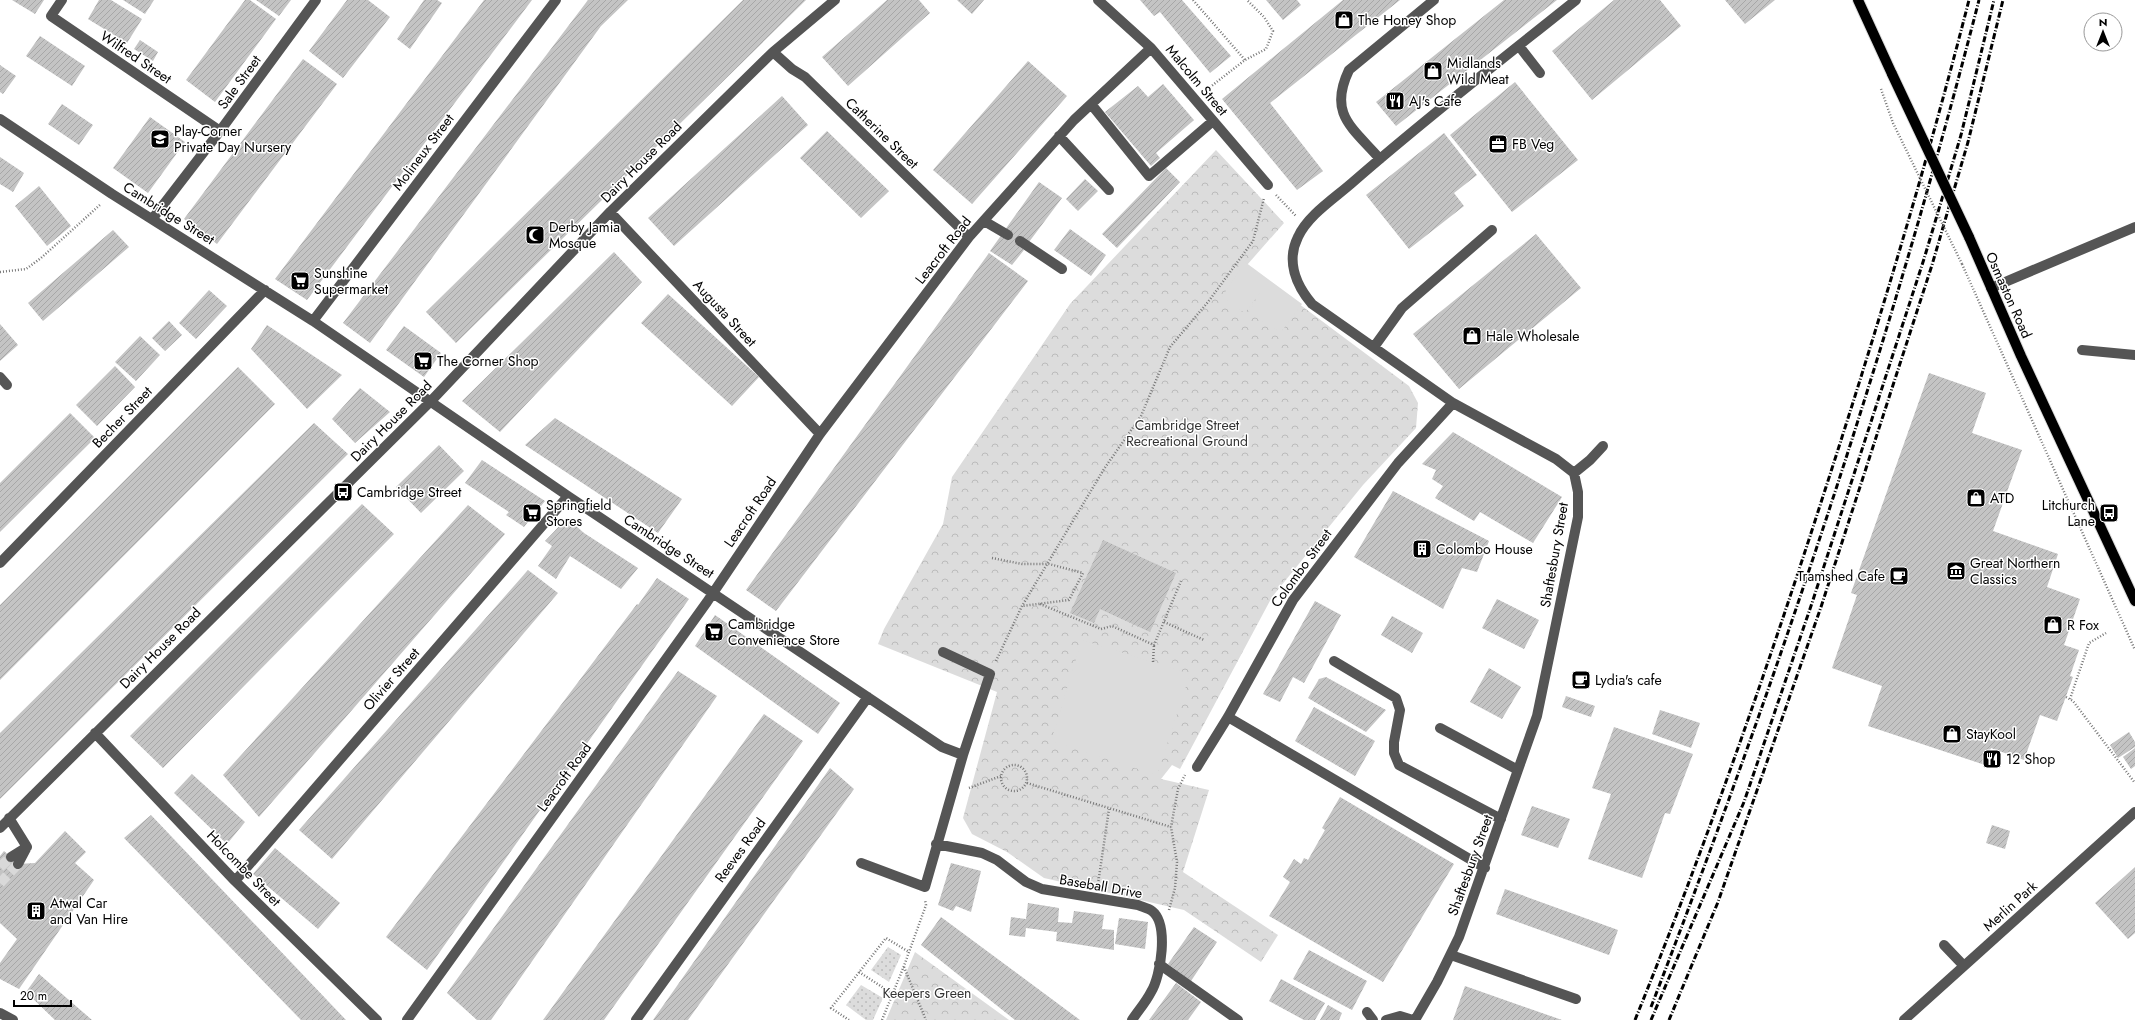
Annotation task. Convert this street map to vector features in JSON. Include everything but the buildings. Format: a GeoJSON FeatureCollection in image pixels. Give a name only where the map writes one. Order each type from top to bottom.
{"type":"FeatureCollection","features":[{"type":"Feature","properties":{"kind":"main road","name":"Osmaston Road"},"geometry":{"type":"LineString","coordinates":[[1858,0],[1969,237],[2135,602]]}},
{"type":"Feature","properties":{"kind":"street","name":"Wilfred Street"},"geometry":{"type":"LineString","coordinates":[[62,0],[51,16],[220,131]]}},
{"type":"Feature","properties":{"kind":"street","name":"Sale Street"},"geometry":{"type":"LineString","coordinates":[[153,218],[220,131],[316,0]]}},
{"type":"Feature","properties":{"kind":"street","name":"Molineux Street"},"geometry":{"type":"LineString","coordinates":[[312,321],[556,0]]}},
{"type":"Feature","properties":{"kind":"street","name":"Dairy House Road"},"geometry":{"type":"LineString","coordinates":[[0,828],[431,401],[610,212],[773,52],[835,0]]}},
{"type":"Feature","properties":{"kind":"street","name":"Malcolm Street"},"geometry":{"type":"LineString","coordinates":[[1098,0],[1151,48],[1268,185]]}},
{"type":"Feature","properties":{"kind":"street"},"geometry":{"type":"LineString","coordinates":[[1380,159],[1346,121],[1341,109],[1343,84],[1349,70],[1434,0]]}},
{"type":"Feature","properties":{"kind":"street"},"geometry":{"type":"LineString","coordinates":[[1576,0],[1380,159],[1304,225],[1293,249],[1293,266],[1301,291],[1312,304],[1453,403],[1556,459],[1574,473],[1590,460],[1603,446]]}},
{"type":"Feature","properties":{"kind":"street"},"geometry":{"type":"LineString","coordinates":[[1519,46],[1540,73]]}},
{"type":"Feature","properties":{"kind":"street","name":"Leacroft Road"},"geometry":{"type":"LineString","coordinates":[[407,1020],[713,592],[820,434],[969,237],[1059,136],[1151,48]]}},
{"type":"Feature","properties":{"kind":"street","name":"Catherine Street"},"geometry":{"type":"LineString","coordinates":[[773,52],[792,69],[806,77],[969,237]]}},
{"type":"Feature","properties":{"kind":"street"},"geometry":{"type":"LineString","coordinates":[[1091,104],[1149,176],[1213,121]]}},
{"type":"Feature","properties":{"kind":"street","name":"Cambridge Street"},"geometry":{"type":"LineString","coordinates":[[0,119],[112,194],[153,218],[312,321],[568,496],[942,747],[963,755]]}},
{"type":"Feature","properties":{"kind":"street"},"geometry":{"type":"LineString","coordinates":[[1059,136],[1109,190]]}},
{"type":"Feature","properties":{"kind":"street","name":"Augusta Street"},"geometry":{"type":"LineString","coordinates":[[610,212],[820,434]]}},
{"type":"Feature","properties":{"kind":"street"},"geometry":{"type":"LineString","coordinates":[[984,221],[1008,235]]}},
{"type":"Feature","properties":{"kind":"street"},"geometry":{"type":"LineString","coordinates":[[1991,288],[2135,227]]}},
{"type":"Feature","properties":{"kind":"street"},"geometry":{"type":"LineString","coordinates":[[1374,347],[1402,308],[1492,230]]}},
{"type":"Feature","properties":{"kind":"street"},"geometry":{"type":"LineString","coordinates":[[1020,242],[1062,269]]}},
{"type":"Feature","properties":{"kind":"street","name":"Becher Street"},"geometry":{"type":"LineString","coordinates":[[0,563],[265,290]]}},
{"type":"Feature","properties":{"kind":"street"},"geometry":{"type":"LineString","coordinates":[[2082,350],[2135,355]]}},
{"type":"Feature","properties":{"kind":"street"},"geometry":{"type":"LineString","coordinates":[[0,377],[7,385]]}},
{"type":"Feature","properties":{"kind":"street","name":"Colombo Street"},"geometry":{"type":"LineString","coordinates":[[1197,767],[1228,717],[1292,600],[1398,463],[1453,403]]}},
{"type":"Feature","properties":{"kind":"street","name":"Shaftesbury Street"},"geometry":{"type":"LineString","coordinates":[[1386,1020],[1400,1016],[1414,1020],[1451,955],[1484,868],[1537,716],[1578,517],[1578,492],[1574,473]]}},
{"type":"Feature","properties":{"kind":"street","name":"Olivier Street"},"geometry":{"type":"LineString","coordinates":[[235,881],[568,496]]}},
{"type":"Feature","properties":{"kind":"street"},"geometry":{"type":"LineString","coordinates":[[861,863],[925,887],[936,844],[963,755],[990,674],[943,652]]}},
{"type":"Feature","properties":{"kind":"street"},"geometry":{"type":"LineString","coordinates":[[1334,662],[1396,698],[1400,710],[1394,742],[1394,753],[1399,765],[1501,819]]}},
{"type":"Feature","properties":{"kind":"street","name":"Reeves Road"},"geometry":{"type":"LineString","coordinates":[[636,1020],[868,697]]}},
{"type":"Feature","properties":{"kind":"street"},"geometry":{"type":"LineString","coordinates":[[1228,717],[1484,868]]}},
{"type":"Feature","properties":{"kind":"street"},"geometry":{"type":"LineString","coordinates":[[1440,728],[1518,770]]}},
{"type":"Feature","properties":{"kind":"street","name":"Holcombe Street"},"geometry":{"type":"LineString","coordinates":[[95,733],[235,881],[377,1020]]}},
{"type":"Feature","properties":{"kind":"street","name":"Merlin Park"},"geometry":{"type":"LineString","coordinates":[[1904,1020],[2135,812]]}},
{"type":"Feature","properties":{"kind":"street"},"geometry":{"type":"LineString","coordinates":[[9,818],[27,847]]}},
{"type":"Feature","properties":{"kind":"street","name":"Baseball Drive"},"geometry":{"type":"LineString","coordinates":[[936,844],[982,854],[997,860],[1026,882],[1042,889],[1138,905],[1152,911],[1161,924]]}},
{"type":"Feature","properties":{"kind":"street"},"geometry":{"type":"LineString","coordinates":[[11,857],[27,847]]}},
{"type":"Feature","properties":{"kind":"street"},"geometry":{"type":"LineString","coordinates":[[18,864],[27,847]]}},
{"type":"Feature","properties":{"kind":"street"},"geometry":{"type":"LineString","coordinates":[[1132,1020],[1152,991],[1162,948],[1161,924]]}},
{"type":"Feature","properties":{"kind":"street"},"geometry":{"type":"LineString","coordinates":[[1944,945],[1964,966]]}},
{"type":"Feature","properties":{"kind":"street"},"geometry":{"type":"LineString","coordinates":[[1451,955],[1576,999]]}},
{"type":"Feature","properties":{"kind":"street"},"geometry":{"type":"LineString","coordinates":[[1159,964],[1238,1020]]}},
{"type":"Feature","properties":{"kind":"street"},"geometry":{"type":"LineString","coordinates":[[0,1013],[13,1020]]}},
{"type":"Feature","properties":{"kind":"path"},"geometry":{"type":"LineString","coordinates":[[1193,0],[1245,60]]}},
{"type":"Feature","properties":{"kind":"path"},"geometry":{"type":"LineString","coordinates":[[1195,100],[1245,60],[1266,48],[1272,31],[1264,17],[1247,0]]}},
{"type":"Feature","properties":{"kind":"path"},"geometry":{"type":"LineString","coordinates":[[1881,89],[1893,123],[1962,264],[2135,650]]}},
{"type":"Feature","properties":{"kind":"path"},"geometry":{"type":"LineString","coordinates":[[1268,185],[1304,225]]}},
{"type":"Feature","properties":{"kind":"path"},"geometry":{"type":"LineString","coordinates":[[990,674],[1022,606],[1104,468],[1141,416],[1170,347],[1208,302],[1252,240],[1268,185]]}},
{"type":"Feature","properties":{"kind":"path"},"geometry":{"type":"LineString","coordinates":[[0,272],[26,269],[41,258],[112,194]]}},
{"type":"Feature","properties":{"kind":"path"},"geometry":{"type":"LineString","coordinates":[[992,558],[1022,564],[1048,564],[1083,573],[1069,600],[1022,606]]}},
{"type":"Feature","properties":{"kind":"path"},"geometry":{"type":"LineString","coordinates":[[1153,662],[1154,645],[1181,581]]}},
{"type":"Feature","properties":{"kind":"path"},"geometry":{"type":"LineString","coordinates":[[1040,604],[1101,629],[1112,626],[1154,645]]}},
{"type":"Feature","properties":{"kind":"path"},"geometry":{"type":"LineString","coordinates":[[1164,622],[1204,640]]}},
{"type":"Feature","properties":{"kind":"path"},"geometry":{"type":"LineString","coordinates":[[2070,699],[2089,643],[2106,633]]}},
{"type":"Feature","properties":{"kind":"path"},"geometry":{"type":"LineString","coordinates":[[2066,697],[2070,699],[2135,783]]}},
{"type":"Feature","properties":{"kind":"path"},"geometry":{"type":"LineString","coordinates":[[1010,765],[1020,766],[1027,773],[1027,783],[1020,790],[1010,792],[1002,786],[1002,771],[1010,765]]}},
{"type":"Feature","properties":{"kind":"path"},"geometry":{"type":"LineString","coordinates":[[1161,924],[1169,912],[1175,888],[1177,862],[1171,827],[1178,789],[1188,771],[1197,767]]}},
{"type":"Feature","properties":{"kind":"path"},"geometry":{"type":"LineString","coordinates":[[954,786],[967,788],[1001,776]]}},
{"type":"Feature","properties":{"kind":"path"},"geometry":{"type":"LineString","coordinates":[[1027,783],[1171,827]]}},
{"type":"Feature","properties":{"kind":"path"},"geometry":{"type":"LineString","coordinates":[[1096,898],[1109,809]]}},
{"type":"Feature","properties":{"kind":"path"},"geometry":{"type":"LineString","coordinates":[[882,1020],[904,966],[926,905],[925,887]]}},
{"type":"Feature","properties":{"kind":"path"},"geometry":{"type":"LineString","coordinates":[[849,1020],[831,1008],[886,938],[909,952]]}},
{"type":"Feature","properties":{"kind":"path"},"geometry":{"type":"LineString","coordinates":[[904,966],[926,1020]]}},
{"type":"Feature","properties":{"kind":"path"},"geometry":{"type":"LineString","coordinates":[[859,972],[893,994]]}},
{"type":"Feature","properties":{"kind":"green space","name":"Cambridge Street Recreational Ground"},"geometry":{"type":"Polygon","coordinates":[[[1216,150],[1284,223],[1247,265],[1409,386],[1418,403],[1416,428],[1363,485],[1272,597],[1180,769],[1172,765],[1161,779],[1209,790],[1183,872],[1278,935],[1261,962],[1184,910],[1044,878],[1007,852],[972,834],[963,818],[997,692],[878,644],[884,629],[943,524],[952,477],[1070,304],[1216,150]]]}},
{"type":"Feature","properties":{"kind":"green space"},"geometry":{"type":"Polygon","coordinates":[[[1245,262],[1302,304],[1281,332],[1248,313],[1260,293],[1245,313],[1222,297],[1245,262]]]}},
{"type":"Feature","properties":{"kind":"green space"},"geometry":{"type":"Polygon","coordinates":[[[1082,640],[1190,674],[1157,775],[1051,741],[1082,640]]]}},
{"type":"Feature","properties":{"kind":"green space"},"geometry":{"type":"Polygon","coordinates":[[[888,947],[901,955],[889,982],[871,970],[888,947]]]}},
{"type":"Feature","properties":{"kind":"green space","name":"Keepers Green"},"geometry":{"type":"Polygon","coordinates":[[[915,952],[1009,1020],[886,1020],[915,952]]]}},
{"type":"Feature","properties":{"kind":"green space"},"geometry":{"type":"Polygon","coordinates":[[[861,985],[883,998],[873,1020],[866,1020],[846,1005],[861,985]]]}},
{"type":"Feature","properties":{"kind":"tunnel"},"geometry":{"type":"LineString","coordinates":[[0,867],[11,857]]}},
{"type":"Feature","properties":{"kind":"tunnel"},"geometry":{"type":"LineString","coordinates":[[0,883],[18,864]]}},
{"type":"Feature","properties":{"kind":"railway"},"geometry":{"type":"LineString","coordinates":[[1635,1020],[1687,888],[1711,822],[1759,689],[1804,554],[1901,245],[1969,0]]}},
{"type":"Feature","properties":{"kind":"railway"},"geometry":{"type":"LineString","coordinates":[[1651,1007],[1743,759],[1830,508],[1908,255],[1945,128],[1979,0]]}},
{"type":"Feature","properties":{"kind":"railway"},"geometry":{"type":"LineString","coordinates":[[1651,1020],[1744,802],[1812,603],[1924,259],[1961,135],[1994,0]]}},
{"type":"Feature","properties":{"kind":"railway"},"geometry":{"type":"LineString","coordinates":[[1669,1020],[1718,902],[1821,607],[1932,265],[1968,142],[2003,0]]}},
{"type":"Feature","properties":{"kind":"place","name":"The Honey Shop"},"geometry":{"type":"Point","coordinates":[1344,20]}},
{"type":"Feature","properties":{"kind":"place","name":"Midlands Wild Meat"},"geometry":{"type":"Point","coordinates":[1433,71]}},
{"type":"Feature","properties":{"kind":"place","name":"AJ's Cafe"},"geometry":{"type":"Point","coordinates":[1395,101]}},
{"type":"Feature","properties":{"kind":"place","name":"Play-Corner Private Day Nursery"},"geometry":{"type":"Point","coordinates":[160,139]}},
{"type":"Feature","properties":{"kind":"place","name":"FB Veg"},"geometry":{"type":"Point","coordinates":[1498,144]}},
{"type":"Feature","properties":{"kind":"place","name":"Derby Jamia Mosque"},"geometry":{"type":"Point","coordinates":[535,235]}},
{"type":"Feature","properties":{"kind":"place","name":"Sunshine Supermarket"},"geometry":{"type":"Point","coordinates":[300,281]}},
{"type":"Feature","properties":{"kind":"place","name":"Hale Wholesale"},"geometry":{"type":"Point","coordinates":[1472,336]}},
{"type":"Feature","properties":{"kind":"place","name":"The Corner Shop"},"geometry":{"type":"Point","coordinates":[423,361]}},
{"type":"Feature","properties":{"kind":"place","name":"Cambridge Street"},"geometry":{"type":"Point","coordinates":[343,492]}},
{"type":"Feature","properties":{"kind":"place","name":"ATD"},"geometry":{"type":"Point","coordinates":[1976,498]}},
{"type":"Feature","properties":{"kind":"place","name":"Springfield Stores"},"geometry":{"type":"Point","coordinates":[532,513]}},
{"type":"Feature","properties":{"kind":"place","name":"Litchurch Lane"},"geometry":{"type":"Point","coordinates":[2109,513]}},
{"type":"Feature","properties":{"kind":"place","name":"Colombo House"},"geometry":{"type":"Point","coordinates":[1422,549]}},
{"type":"Feature","properties":{"kind":"place","name":"Great Northern Classics"},"geometry":{"type":"Point","coordinates":[1956,571]}},
{"type":"Feature","properties":{"kind":"place","name":"Tramshed Cafe"},"geometry":{"type":"Point","coordinates":[1899,576]}},
{"type":"Feature","properties":{"kind":"place","name":"R Fox"},"geometry":{"type":"Point","coordinates":[2053,625]}},
{"type":"Feature","properties":{"kind":"place","name":"Cambridge Convenience Store"},"geometry":{"type":"Point","coordinates":[714,632]}},
{"type":"Feature","properties":{"kind":"place","name":"Lydia's cafe"},"geometry":{"type":"Point","coordinates":[1581,680]}},
{"type":"Feature","properties":{"kind":"place","name":"StayKool"},"geometry":{"type":"Point","coordinates":[1952,734]}},
{"type":"Feature","properties":{"kind":"place","name":"12 Shop"},"geometry":{"type":"Point","coordinates":[1992,759]}},
{"type":"Feature","properties":{"kind":"place","name":"Atwal Car and Van Hire"},"geometry":{"type":"Point","coordinates":[36,911]}}]}
